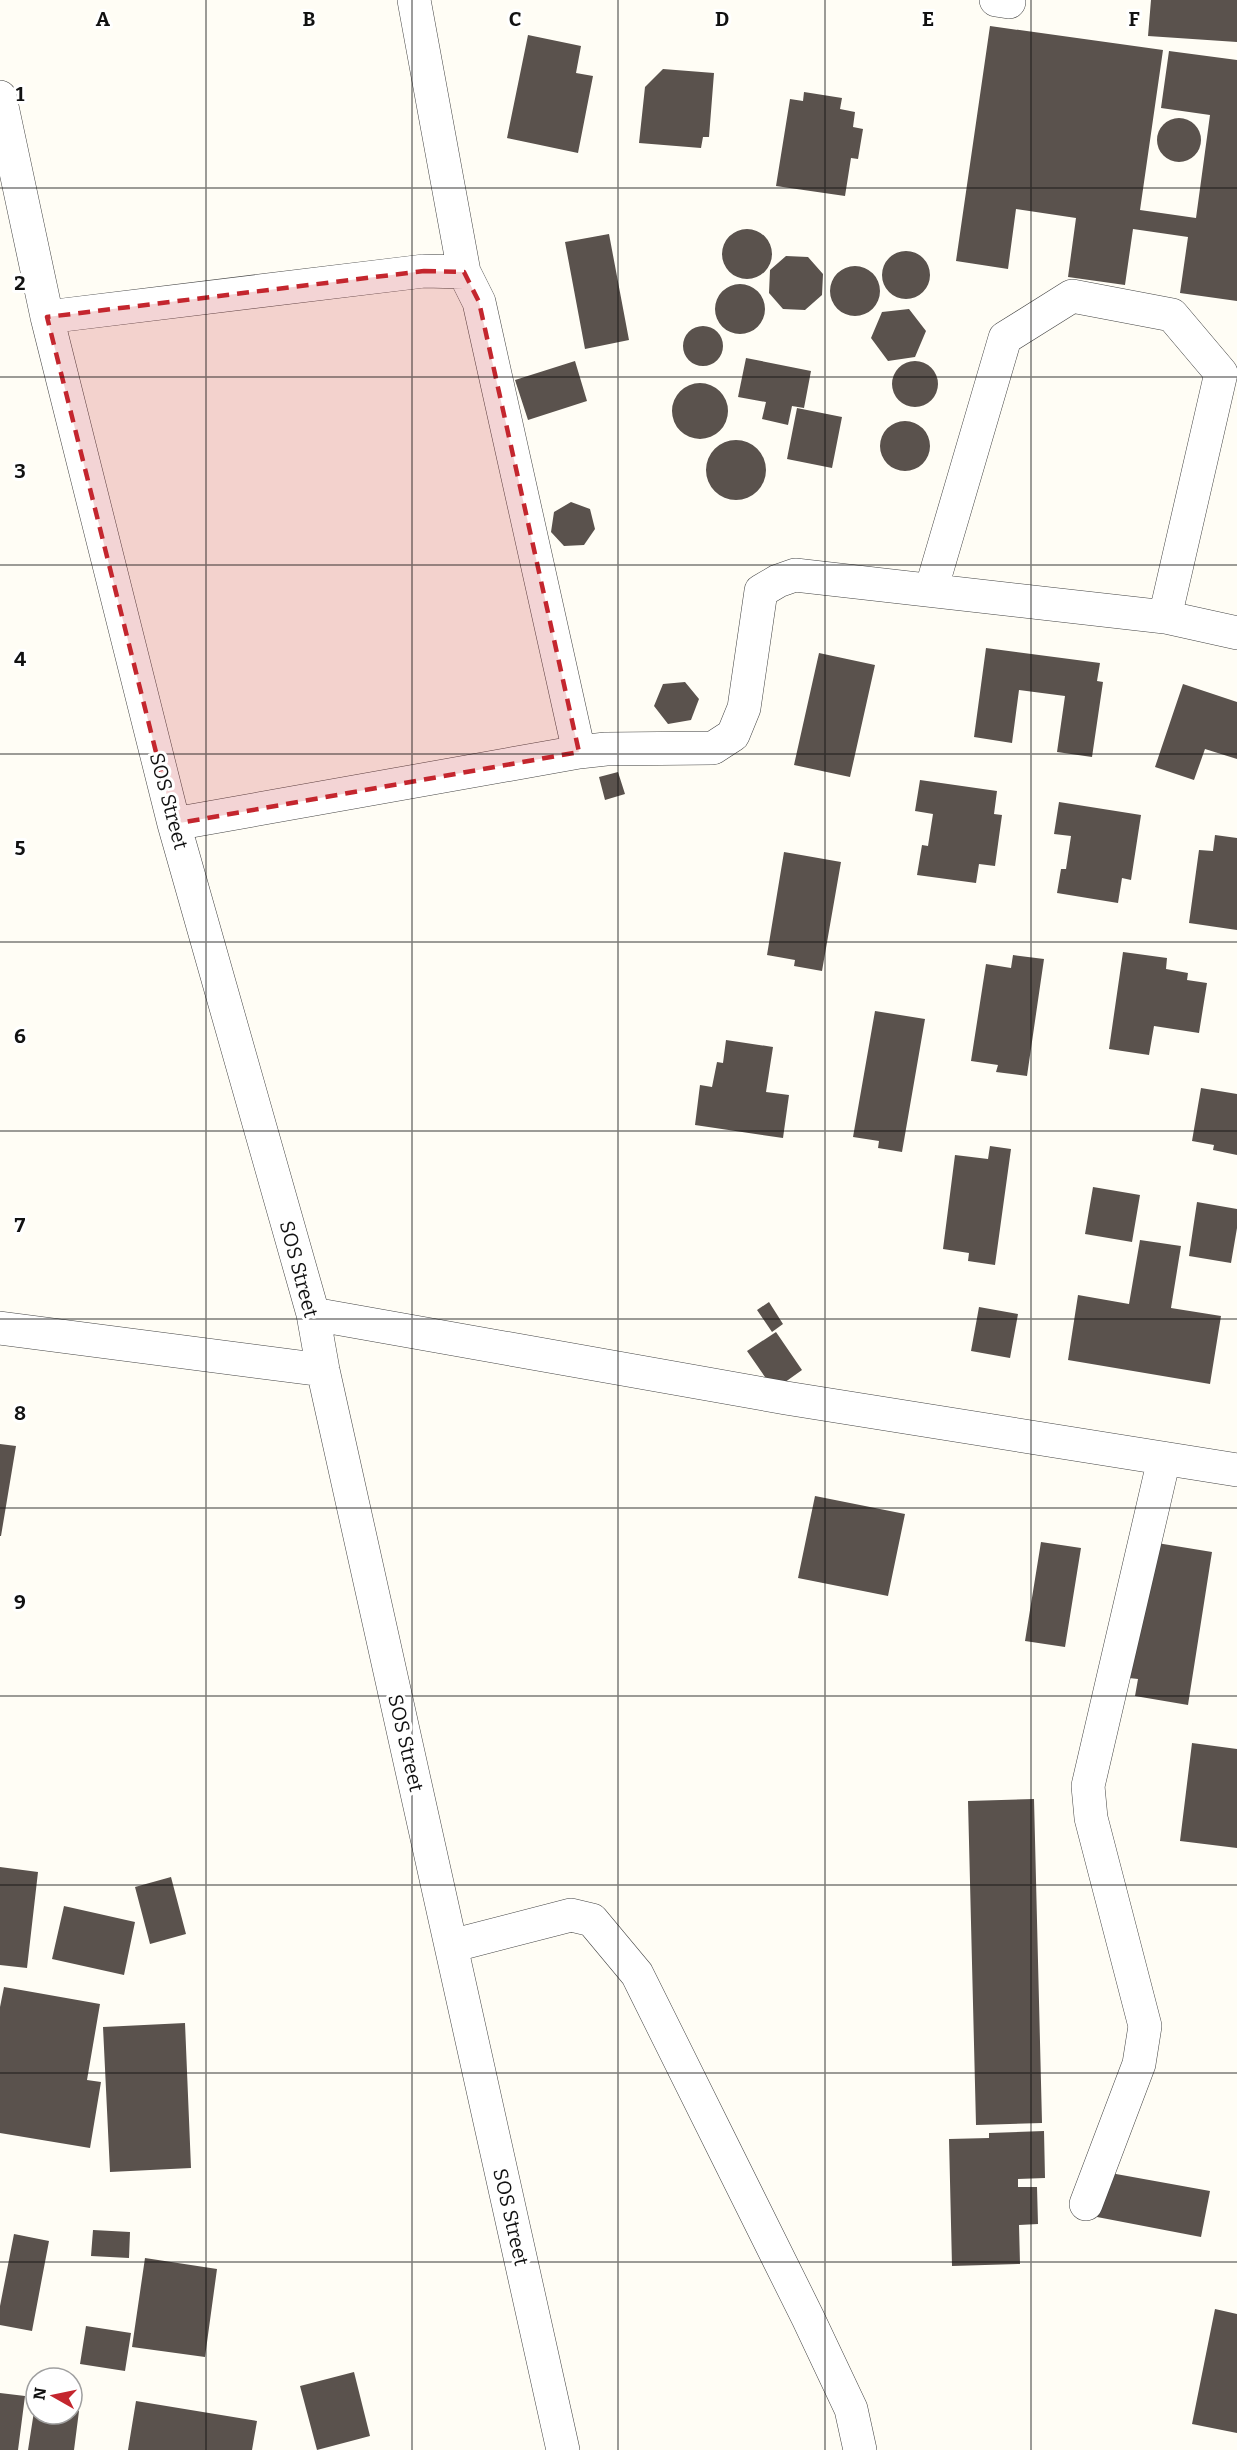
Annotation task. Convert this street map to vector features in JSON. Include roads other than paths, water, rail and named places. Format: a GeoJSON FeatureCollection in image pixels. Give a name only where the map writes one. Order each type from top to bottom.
{"type":"FeatureCollection","features":[{"type":"Feature","properties":{"kind":"street"},"geometry":{"type":"LineString","coordinates":[[414,0],[464,272],[479,302],[579,752]]}},
{"type":"Feature","properties":{"kind":"street","name":"SOS Street"},"geometry":{"type":"LineString","coordinates":[[0,97],[48,317],[174,824],[313,1314],[323,1370],[563,2450]]}},
{"type":"Feature","properties":{"kind":"street"},"geometry":{"type":"LineString","coordinates":[[48,317],[423,271],[464,272]]}},
{"type":"Feature","properties":{"kind":"street"},"geometry":{"type":"LineString","coordinates":[[931,590],[1005,338],[1072,296],[1172,315],[1221,373],[1165,617]]}},
{"type":"Feature","properties":{"kind":"street"},"geometry":{"type":"LineString","coordinates":[[174,824],[579,752],[606,749],[713,748],[733,735],[744,708],[761,591],[778,581],[795,575],[1165,617],[1237,633]]}},
{"type":"Feature","properties":{"kind":"street"},"geometry":{"type":"LineString","coordinates":[[313,1314],[775,1396],[1237,1470]]}},
{"type":"Feature","properties":{"kind":"street"},"geometry":{"type":"LineString","coordinates":[[0,1328],[323,1370]]}},
{"type":"Feature","properties":{"kind":"street"},"geometry":{"type":"LineString","coordinates":[[1086,2204],[1138,2064],[1144,2026],[1091,1818],[1089,1786],[1164,1459]]}},
{"type":"Feature","properties":{"kind":"street"},"geometry":{"type":"LineString","coordinates":[[451,1946],[571,1915],[592,1920],[637,1974],[813,2328],[850,2409],[860,2450]]}}]}
